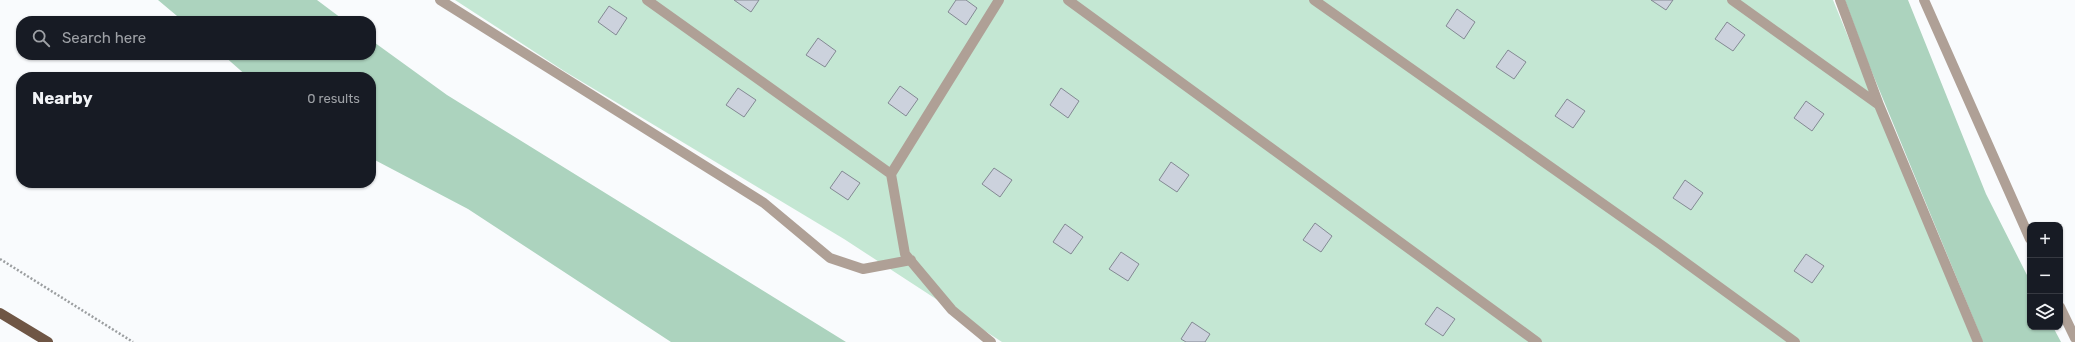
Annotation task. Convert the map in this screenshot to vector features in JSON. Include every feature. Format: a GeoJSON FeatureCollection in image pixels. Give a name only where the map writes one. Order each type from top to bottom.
{"type":"FeatureCollection","features":[{"type":"Feature","properties":{"kind":"main road"},"geometry":{"type":"LineString","coordinates":[[0,313],[48,342]]}},
{"type":"Feature","properties":{"kind":"street"},"geometry":{"type":"LineString","coordinates":[[440,0],[764,203],[830,258],[863,268],[911,260]]}},
{"type":"Feature","properties":{"kind":"street"},"geometry":{"type":"LineString","coordinates":[[647,0],[891,174]]}},
{"type":"Feature","properties":{"kind":"street"},"geometry":{"type":"LineString","coordinates":[[991,342],[952,310],[905,254],[891,174],[998,0]]}},
{"type":"Feature","properties":{"kind":"street"},"geometry":{"type":"LineString","coordinates":[[1068,0],[1537,342]]}},
{"type":"Feature","properties":{"kind":"street"},"geometry":{"type":"LineString","coordinates":[[1314,0],[1660,244],[1795,342]]}},
{"type":"Feature","properties":{"kind":"street"},"geometry":{"type":"LineString","coordinates":[[1732,0],[1879,105]]}},
{"type":"Feature","properties":{"kind":"street"},"geometry":{"type":"LineString","coordinates":[[1840,0],[1879,105],[1978,342]]}},
{"type":"Feature","properties":{"kind":"street"},"geometry":{"type":"LineString","coordinates":[[1924,0],[2027,232]]}},
{"type":"Feature","properties":{"kind":"street"},"geometry":{"type":"LineString","coordinates":[[2063,313],[2075,338]]}},
{"type":"Feature","properties":{"kind":"path"},"geometry":{"type":"LineString","coordinates":[[0,259],[133,342]]}},
{"type":"Feature","properties":{"kind":"green space"},"geometry":{"type":"Polygon","coordinates":[[[158,0],[317,0],[338,16],[177,16],[158,0]]]}},
{"type":"Feature","properties":{"kind":"green space"},"geometry":{"type":"Polygon","coordinates":[[[455,0],[1833,0],[1973,342],[1002,342],[844,239],[564,71],[455,0]]]}},
{"type":"Feature","properties":{"kind":"green space"},"geometry":{"type":"Polygon","coordinates":[[[1845,0],[1908,0],[1986,194],[2027,275],[2027,330],[2055,330],[2061,342],[1983,342],[1867,60],[1845,0]]]}},
{"type":"Feature","properties":{"kind":"green space"},"geometry":{"type":"Polygon","coordinates":[[[376,44],[447,95],[846,342],[671,342],[468,209],[376,161],[376,72],[242,72],[229,60],[376,60],[376,44]]]}},
{"type":"Feature","properties":{"kind":"building"},"geometry":{"type":"Polygon","coordinates":[[[734,0],[759,0],[751,12],[734,0]]]}},
{"type":"Feature","properties":{"kind":"building"},"geometry":{"type":"Polygon","coordinates":[[[956,0],[966,0],[977,8],[966,25],[948,12],[956,0]]]}},
{"type":"Feature","properties":{"kind":"building"},"geometry":{"type":"Polygon","coordinates":[[[1651,0],[1673,0],[1666,10],[1651,0]]]}},
{"type":"Feature","properties":{"kind":"building"},"geometry":{"type":"Polygon","coordinates":[[[609,6],[627,18],[616,35],[598,22],[609,6]]]}},
{"type":"Feature","properties":{"kind":"building"},"geometry":{"type":"Polygon","coordinates":[[[1457,9],[1475,22],[1464,39],[1446,26],[1457,9]]]}},
{"type":"Feature","properties":{"kind":"building"},"geometry":{"type":"Polygon","coordinates":[[[1727,22],[1745,35],[1733,51],[1715,39],[1727,22]]]}},
{"type":"Feature","properties":{"kind":"building"},"geometry":{"type":"Polygon","coordinates":[[[818,38],[836,51],[825,67],[806,55],[818,38]]]}},
{"type":"Feature","properties":{"kind":"building"},"geometry":{"type":"Polygon","coordinates":[[[1508,50],[1526,62],[1514,79],[1496,67],[1508,50]]]}},
{"type":"Feature","properties":{"kind":"building"},"geometry":{"type":"Polygon","coordinates":[[[900,86],[918,99],[906,116],[888,103],[900,86]]]}},
{"type":"Feature","properties":{"kind":"building"},"geometry":{"type":"Polygon","coordinates":[[[738,88],[756,100],[744,117],[726,105],[738,88]]]}},
{"type":"Feature","properties":{"kind":"building"},"geometry":{"type":"Polygon","coordinates":[[[1061,88],[1079,101],[1068,118],[1050,105],[1061,88]]]}},
{"type":"Feature","properties":{"kind":"building"},"geometry":{"type":"Polygon","coordinates":[[[1567,99],[1585,111],[1573,128],[1555,116],[1567,99]]]}},
{"type":"Feature","properties":{"kind":"building"},"geometry":{"type":"Polygon","coordinates":[[[1806,101],[1824,114],[1812,131],[1794,118],[1806,101]]]}},
{"type":"Feature","properties":{"kind":"building"},"geometry":{"type":"Polygon","coordinates":[[[1171,162],[1189,175],[1177,192],[1159,180],[1171,162]]]}},
{"type":"Feature","properties":{"kind":"building"},"geometry":{"type":"Polygon","coordinates":[[[994,168],[1012,180],[1000,197],[982,184],[994,168]]]}},
{"type":"Feature","properties":{"kind":"building"},"geometry":{"type":"Polygon","coordinates":[[[842,171],[860,183],[848,200],[830,188],[842,171]]]}},
{"type":"Feature","properties":{"kind":"building"},"geometry":{"type":"Polygon","coordinates":[[[1685,180],[1703,193],[1691,210],[1673,198],[1685,180]]]}},
{"type":"Feature","properties":{"kind":"building"},"geometry":{"type":"Polygon","coordinates":[[[1315,223],[1332,236],[1321,252],[1303,240],[1315,223]]]}},
{"type":"Feature","properties":{"kind":"building"},"geometry":{"type":"Polygon","coordinates":[[[1065,224],[1083,237],[1071,254],[1053,242],[1065,224]]]}},
{"type":"Feature","properties":{"kind":"building"},"geometry":{"type":"Polygon","coordinates":[[[1121,252],[1139,264],[1128,281],[1109,269],[1121,252]]]}},
{"type":"Feature","properties":{"kind":"building"},"geometry":{"type":"Polygon","coordinates":[[[1806,254],[1824,266],[1812,283],[1794,271],[1806,254]]]}},
{"type":"Feature","properties":{"kind":"building"},"geometry":{"type":"Polygon","coordinates":[[[1437,307],[1455,319],[1443,336],[1425,324],[1437,307]]]}},
{"type":"Feature","properties":{"kind":"building"},"geometry":{"type":"Polygon","coordinates":[[[1192,322],[1210,334],[1205,342],[1186,342],[1181,339],[1192,322]]]}}]}
